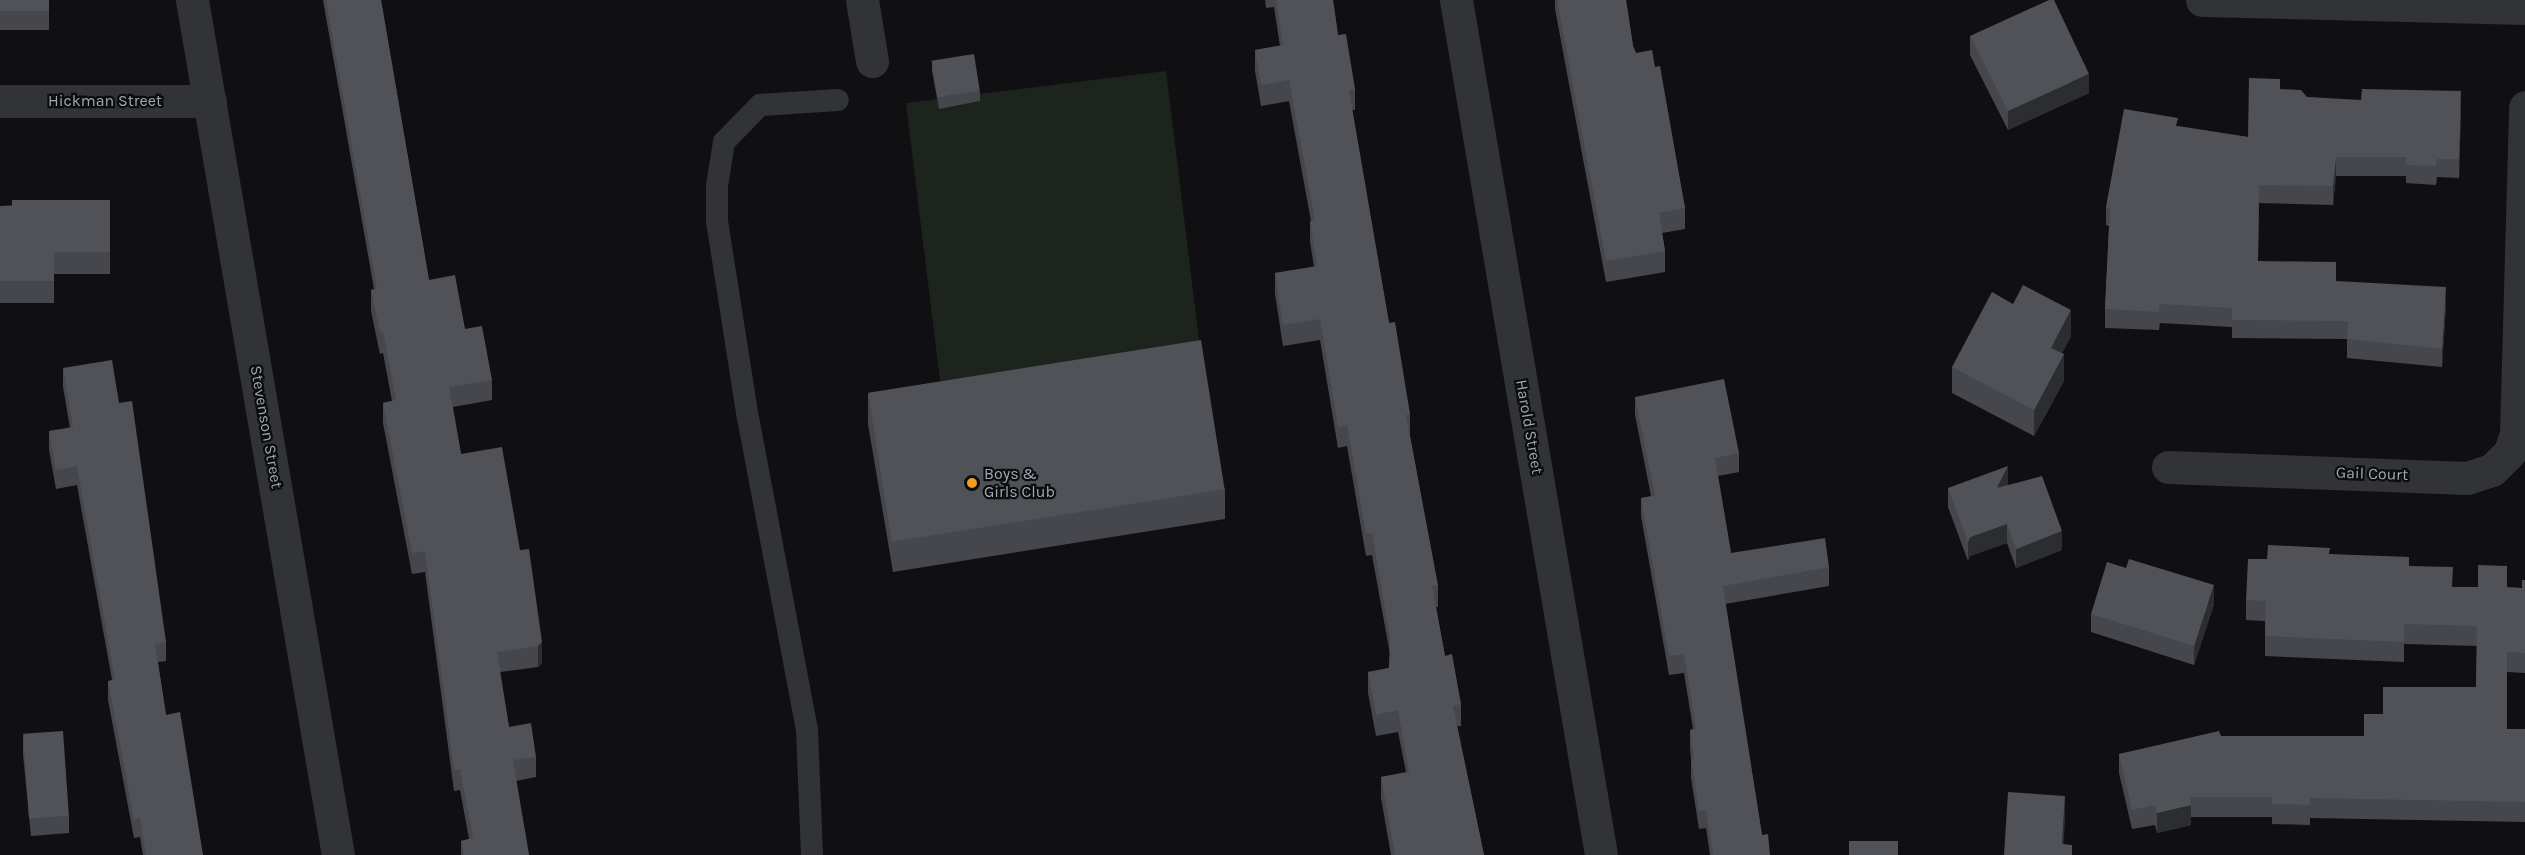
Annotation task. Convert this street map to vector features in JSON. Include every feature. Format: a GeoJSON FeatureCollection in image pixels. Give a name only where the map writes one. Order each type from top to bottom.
{"type":"FeatureCollection","features":[{"type":"Feature","properties":{"kind":"street","name":"Stevenson Street"},"geometry":{"type":"LineString","coordinates":[[192,0],[338,855]]}},
{"type":"Feature","properties":{"kind":"street"},"geometry":{"type":"LineString","coordinates":[[862,0],[872,61]]}},
{"type":"Feature","properties":{"kind":"street","name":"Harold Street"},"geometry":{"type":"LineString","coordinates":[[1456,0],[1601,855]]}},
{"type":"Feature","properties":{"kind":"street"},"geometry":{"type":"LineString","coordinates":[[2202,0],[2525,8]]}},
{"type":"Feature","properties":{"kind":"street","name":"Hickman Street"},"geometry":{"type":"LineString","coordinates":[[0,101],[210,101]]}},
{"type":"Feature","properties":{"kind":"street","name":"Gail Court"},"geometry":{"type":"LineString","coordinates":[[2168,466],[2467,478],[2492,470],[2510,452],[2516,434],[2525,107]]}},
{"type":"Feature","properties":{"kind":"lane"},"geometry":{"type":"LineString","coordinates":[[812,855],[807,730],[748,419],[717,222],[717,186],[724,142],[760,105],[838,100]]}},
{"type":"Feature","properties":{"kind":"shaded area"},"geometry":{"type":"Polygon","coordinates":[[[1166,71],[1200,349],[940,381],[906,103],[1166,71]]]}},
{"type":"Feature","properties":{"kind":"building"},"geometry":{"type":"Polygon","coordinates":[[[0,0],[49,0],[49,11],[0,11],[0,0]]]}},
{"type":"Feature","properties":{"kind":"building"},"geometry":{"type":"Polygon","coordinates":[[[326,0],[381,0],[429,280],[455,275],[465,329],[482,326],[492,380],[449,387],[461,454],[502,447],[520,550],[529,549],[542,642],[538,646],[497,652],[509,727],[531,723],[536,757],[513,760],[529,855],[464,855],[461,841],[473,838],[460,769],[454,770],[425,551],[412,553],[383,403],[396,400],[383,332],[380,333],[371,290],[377,289],[326,0]]]}},
{"type":"Feature","properties":{"kind":"building"},"geometry":{"type":"Polygon","coordinates":[[[1276,0],[1333,0],[1338,35],[1346,34],[1355,89],[1349,90],[1389,323],[1395,322],[1410,414],[1406,415],[1438,586],[1432,586],[1445,656],[1452,654],[1461,704],[1453,706],[1484,855],[1395,855],[1381,777],[1409,772],[1398,710],[1376,715],[1368,672],[1389,668],[1390,638],[1372,533],[1366,534],[1347,425],[1338,427],[1320,319],[1283,325],[1275,273],[1317,266],[1310,221],[1315,220],[1289,80],[1261,85],[1255,50],[1283,45],[1276,0]]]}},
{"type":"Feature","properties":{"kind":"building"},"geometry":{"type":"Polygon","coordinates":[[[1557,0],[1626,0],[1636,53],[1652,50],[1655,67],[1660,66],[1685,208],[1659,213],[1665,251],[1606,261],[1557,0]]]}},
{"type":"Feature","properties":{"kind":"building"},"geometry":{"type":"Polygon","coordinates":[[[2049,0],[2054,0],[2089,74],[2008,111],[1970,36],[2049,0]]]}},
{"type":"Feature","properties":{"kind":"building"},"geometry":{"type":"Polygon","coordinates":[[[974,54],[980,91],[937,97],[932,61],[974,54]]]}},
{"type":"Feature","properties":{"kind":"building"},"geometry":{"type":"Polygon","coordinates":[[[2249,78],[2280,79],[2280,89],[2301,90],[2307,97],[2361,100],[2362,89],[2461,91],[2459,159],[2437,159],[2436,166],[2406,165],[2406,157],[2336,157],[2333,186],[2259,185],[2258,261],[2336,262],[2336,281],[2446,287],[2442,349],[2347,339],[2348,321],[2232,320],[2232,308],[2160,304],[2159,312],[2105,309],[2110,208],[2106,207],[2124,109],[2178,118],[2176,126],[2248,137],[2249,78]]]}},
{"type":"Feature","properties":{"kind":"building"},"geometry":{"type":"Polygon","coordinates":[[[12,200],[110,200],[110,252],[54,252],[54,281],[0,281],[0,206],[12,206],[12,200]]]}},
{"type":"Feature","properties":{"kind":"building"},"geometry":{"type":"Polygon","coordinates":[[[2023,285],[2071,310],[2051,348],[2064,354],[2034,410],[1952,367],[1992,292],[2013,304],[2023,285]]]}},
{"type":"Feature","properties":{"kind":"building"},"geometry":{"type":"Polygon","coordinates":[[[1201,340],[1225,489],[892,542],[868,393],[1201,340]]]}},
{"type":"Feature","properties":{"kind":"building"},"geometry":{"type":"Polygon","coordinates":[[[112,360],[119,403],[132,401],[166,642],[155,644],[166,715],[180,712],[203,855],[146,855],[140,818],[134,819],[108,681],[115,680],[77,466],[56,470],[49,431],[73,427],[63,368],[112,360]]]}},
{"type":"Feature","properties":{"kind":"building"},"geometry":{"type":"Polygon","coordinates":[[[1724,379],[1739,453],[1715,458],[1731,553],[1825,538],[1829,567],[1723,586],[1762,835],[1768,834],[1770,855],[1713,855],[1706,810],[1699,811],[1691,759],[1694,759],[1690,730],[1696,729],[1684,654],[1669,656],[1641,498],[1655,496],[1635,397],[1724,379]]]}},
{"type":"Feature","properties":{"kind":"building"},"geometry":{"type":"Polygon","coordinates":[[[2008,466],[1997,488],[2042,476],[2062,531],[2016,549],[2007,524],[1970,537],[1968,542],[1948,488],[2008,466]]]}},
{"type":"Feature","properties":{"kind":"building"},"geometry":{"type":"Polygon","coordinates":[[[2268,545],[2330,548],[2329,554],[2409,557],[2409,566],[2453,567],[2452,587],[2478,587],[2478,565],[2507,566],[2507,587],[2522,588],[2522,580],[2525,580],[2525,653],[2507,652],[2507,729],[2525,729],[2525,802],[2310,798],[2310,805],[2272,804],[2272,797],[2189,797],[2191,805],[2157,813],[2155,805],[2132,810],[2119,754],[2219,731],[2221,736],[2364,736],[2364,714],[2383,714],[2383,687],[2476,687],[2477,626],[2404,624],[2404,642],[2265,636],[2266,601],[2246,600],[2248,559],[2267,559],[2268,545]]]}},
{"type":"Feature","properties":{"kind":"building"},"geometry":{"type":"Polygon","coordinates":[[[2129,559],[2214,585],[2194,646],[2091,614],[2107,562],[2126,568],[2129,559]]]}},
{"type":"Feature","properties":{"kind":"building"},"geometry":{"type":"Polygon","coordinates":[[[63,731],[69,816],[29,819],[23,734],[63,731]]]}},
{"type":"Feature","properties":{"kind":"building"},"geometry":{"type":"Polygon","coordinates":[[[2008,792],[2065,796],[2062,844],[2072,845],[2072,855],[2004,855],[2008,792]]]}},
{"type":"Feature","properties":{"kind":"building"},"geometry":{"type":"Polygon","coordinates":[[[1849,841],[1898,841],[1898,855],[1849,855],[1849,841]]]}},
{"type":"Feature","properties":{"kind":"place","name":"Boys & Girls Club"},"geometry":{"type":"Point","coordinates":[972,483]}}]}
